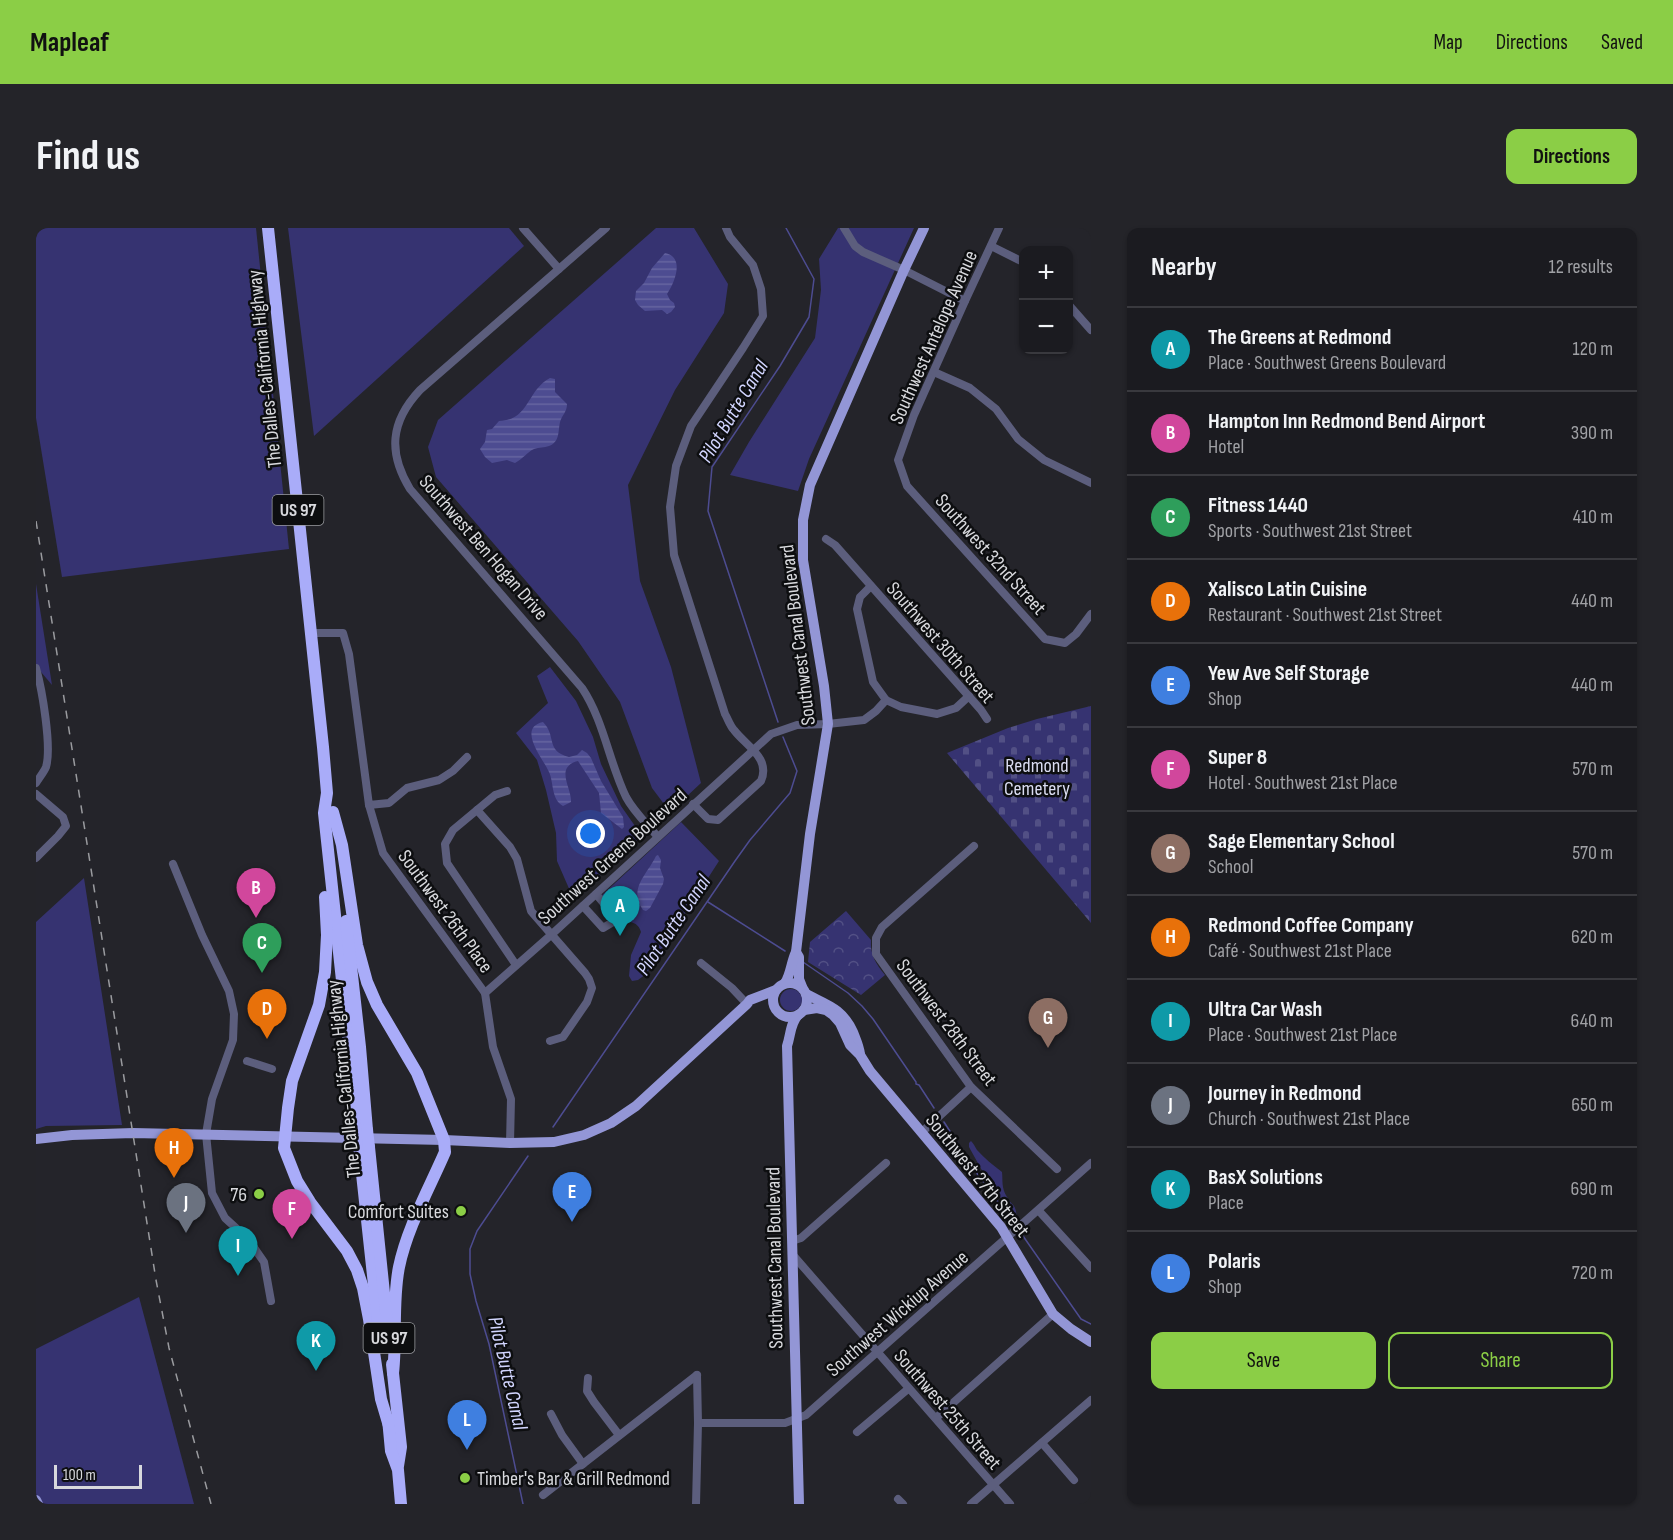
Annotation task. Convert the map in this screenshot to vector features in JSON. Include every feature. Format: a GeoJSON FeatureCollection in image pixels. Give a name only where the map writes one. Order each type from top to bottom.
{"type":"FeatureCollection","features":[{"type":"Feature","properties":{"kind":"highway","name":"The Dalles-California Highway"},"geometry":{"type":"LineString","coordinates":[[268,228],[327,792],[333,812],[360,1047],[362,1130]]}},
{"type":"Feature","properties":{"kind":"highway","name":"The Dalles-California Highway"},"geometry":{"type":"LineString","coordinates":[[327,792],[324,813],[327,845],[401,1448],[398,1470],[401,1504]]}},
{"type":"Feature","properties":{"kind":"highway"},"geometry":{"type":"LineString","coordinates":[[333,812],[342,845],[357,945],[367,982],[382,1015],[417,1073],[444,1140],[445,1152],[405,1243],[399,1267],[393,1373]]}},
{"type":"Feature","properties":{"kind":"highway"},"geometry":{"type":"LineString","coordinates":[[327,845],[325,972],[319,1005],[292,1081],[284,1148],[297,1181],[347,1251],[357,1270],[369,1319],[381,1399],[389,1426]]}},
{"type":"Feature","properties":{"kind":"highway","name":"The Dalles-California Highway"},"geometry":{"type":"LineString","coordinates":[[364,1147],[391,1451],[398,1470]]}},
{"type":"Feature","properties":{"kind":"main road","name":"Southwest Canal Boulevard"},"geometry":{"type":"LineString","coordinates":[[780,987],[788,978],[791,962],[796,952],[810,834],[828,724],[803,560],[803,520],[810,485],[924,228]]}},
{"type":"Feature","properties":{"kind":"main road","name":"Southwest Canal Boulevard"},"geometry":{"type":"LineString","coordinates":[[796,952],[799,957],[798,979],[804,991]]}},
{"type":"Feature","properties":{"kind":"main road"},"geometry":{"type":"LineString","coordinates":[[36,1139],[101,1133],[510,1143],[554,1142],[584,1135],[611,1123],[644,1099],[750,1000],[780,987],[797,984],[804,991],[807,1002],[801,1012],[788,1016],[768,1003],[747,1004]]}},
{"type":"Feature","properties":{"kind":"main road"},"geometry":{"type":"LineString","coordinates":[[780,987],[773,996],[776,1009],[782,1019],[787,1046]]}},
{"type":"Feature","properties":{"kind":"main road","name":"Southwest 27th Street"},"geometry":{"type":"LineString","coordinates":[[804,991],[841,1013],[859,1045],[860,1055]]}},
{"type":"Feature","properties":{"kind":"main road","name":"Southwest 27th Street"},"geometry":{"type":"LineString","coordinates":[[801,1012],[817,1008],[833,1015],[840,1023],[850,1045],[860,1055],[870,1071],[1001,1227],[1053,1314],[1091,1342]]}},
{"type":"Feature","properties":{"kind":"main road","name":"Southwest Canal Boulevard"},"geometry":{"type":"LineString","coordinates":[[799,1504],[787,1046],[792,1021],[801,1012]]}},
{"type":"Feature","properties":{"kind":"street"},"geometry":{"type":"LineString","coordinates":[[522,228],[559,269]]}},
{"type":"Feature","properties":{"kind":"street","name":"Southwest Ben Hogan Drive"},"geometry":{"type":"LineString","coordinates":[[606,228],[411,400],[404,410],[396,431],[395,455],[410,489],[582,688],[593,707],[626,796],[636,812],[658,837]]}},
{"type":"Feature","properties":{"kind":"street"},"geometry":{"type":"LineString","coordinates":[[693,804],[708,819],[718,820],[761,782],[763,773],[763,765],[753,749],[734,730],[725,714],[674,555],[670,507],[676,466],[691,426],[763,315],[761,289],[753,265],[730,237],[726,228]]}},
{"type":"Feature","properties":{"kind":"street"},"geometry":{"type":"LineString","coordinates":[[844,228],[855,246],[863,252],[964,301]]}},
{"type":"Feature","properties":{"kind":"street","name":"Southwest Antelope Avenue"},"geometry":{"type":"LineString","coordinates":[[898,460],[914,415],[999,228]]}},
{"type":"Feature","properties":{"kind":"street"},"geometry":{"type":"LineString","coordinates":[[991,246],[1019,260]]}},
{"type":"Feature","properties":{"kind":"street"},"geometry":{"type":"LineString","coordinates":[[1073,310],[1091,330]]}},
{"type":"Feature","properties":{"kind":"street"},"geometry":{"type":"LineString","coordinates":[[934,372],[970,388],[996,409],[1018,439],[1044,460],[1091,483]]}},
{"type":"Feature","properties":{"kind":"street","name":"Southwest 32nd Street"},"geometry":{"type":"LineString","coordinates":[[898,460],[907,486],[1045,639],[1065,643],[1076,634],[1091,614]]}},
{"type":"Feature","properties":{"kind":"street","name":"Southwest 30th Street"},"geometry":{"type":"LineString","coordinates":[[826,539],[835,545],[987,719]]}},
{"type":"Feature","properties":{"kind":"street"},"geometry":{"type":"LineString","coordinates":[[871,586],[860,597],[857,609],[873,682],[886,700],[902,707],[937,714],[956,708],[969,696]]}},
{"type":"Feature","properties":{"kind":"street","name":"Southwest 26th Place"},"geometry":{"type":"LineString","coordinates":[[311,633],[343,633],[349,654],[369,805],[382,853],[485,993],[493,1047],[511,1098],[510,1143]]}},
{"type":"Feature","properties":{"kind":"street"},"geometry":{"type":"LineString","coordinates":[[36,668],[48,744],[46,766],[36,783]]}},
{"type":"Feature","properties":{"kind":"street","name":"Southwest Greens Boulevard"},"geometry":{"type":"LineString","coordinates":[[485,993],[771,734],[796,725],[864,720],[886,700]]}},
{"type":"Feature","properties":{"kind":"street"},"geometry":{"type":"LineString","coordinates":[[369,805],[389,803],[407,788],[439,780],[453,771],[467,757]]}},
{"type":"Feature","properties":{"kind":"street"},"geometry":{"type":"LineString","coordinates":[[507,791],[495,795],[453,830],[445,844],[447,863],[516,965]]}},
{"type":"Feature","properties":{"kind":"street"},"geometry":{"type":"LineString","coordinates":[[36,794],[63,817],[66,826],[36,858]]}},
{"type":"Feature","properties":{"kind":"street"},"geometry":{"type":"LineString","coordinates":[[477,810],[517,859],[531,911],[585,973],[592,988],[587,1002],[562,1036],[550,1041]]}},
{"type":"Feature","properties":{"kind":"street","name":"Southwest 28th Street"},"geometry":{"type":"LineString","coordinates":[[974,846],[882,927],[876,938],[876,954],[971,1087],[1057,1169]]}},
{"type":"Feature","properties":{"kind":"street"},"geometry":{"type":"LineString","coordinates":[[172,864],[229,991],[234,1014],[233,1040],[212,1099],[206,1134],[212,1193],[225,1218],[248,1239],[264,1262],[271,1301]]}},
{"type":"Feature","properties":{"kind":"street"},"geometry":{"type":"LineString","coordinates":[[583,906],[603,928],[613,922],[615,917],[596,894]]}},
{"type":"Feature","properties":{"kind":"street"},"geometry":{"type":"LineString","coordinates":[[701,963],[732,988],[747,1004]]}},
{"type":"Feature","properties":{"kind":"street"},"geometry":{"type":"LineString","coordinates":[[247,1061],[272,1069]]}},
{"type":"Feature","properties":{"kind":"street"},"geometry":{"type":"LineString","coordinates":[[922,1132],[971,1087]]}},
{"type":"Feature","properties":{"kind":"street","name":"Southwest Wickiup Avenue"},"geometry":{"type":"LineString","coordinates":[[698,1423],[785,1423],[806,1415],[1091,1163]]}},
{"type":"Feature","properties":{"kind":"street"},"geometry":{"type":"LineString","coordinates":[[792,1241],[801,1238],[886,1164]]}},
{"type":"Feature","properties":{"kind":"street"},"geometry":{"type":"LineString","coordinates":[[1039,1210],[1091,1268]]}},
{"type":"Feature","properties":{"kind":"street","name":"Southwest 25th Street"},"geometry":{"type":"LineString","coordinates":[[792,1254],[1010,1504]]}},
{"type":"Feature","properties":{"kind":"street"},"geometry":{"type":"LineString","coordinates":[[936,1418],[1053,1314]]}},
{"type":"Feature","properties":{"kind":"street"},"geometry":{"type":"LineString","coordinates":[[543,1495],[697,1375],[696,1504]]}},
{"type":"Feature","properties":{"kind":"street"},"geometry":{"type":"LineString","coordinates":[[588,1378],[588,1391],[591,1397],[619,1435]]}},
{"type":"Feature","properties":{"kind":"street"},"geometry":{"type":"LineString","coordinates":[[857,1432],[908,1389]]}},
{"type":"Feature","properties":{"kind":"street"},"geometry":{"type":"LineString","coordinates":[[971,1504],[1091,1400]]}},
{"type":"Feature","properties":{"kind":"street"},"geometry":{"type":"LineString","coordinates":[[550,1414],[583,1464]]}},
{"type":"Feature","properties":{"kind":"street"},"geometry":{"type":"LineString","coordinates":[[1042,1443],[1074,1480]]}},
{"type":"Feature","properties":{"kind":"green space"},"geometry":{"type":"Polygon","coordinates":[[[36,228],[256,228],[289,549],[62,577],[36,418],[36,228]]]}},
{"type":"Feature","properties":{"kind":"green space"},"geometry":{"type":"Polygon","coordinates":[[[288,228],[509,228],[524,246],[314,436],[288,228]]]}},
{"type":"Feature","properties":{"kind":"green space"},"geometry":{"type":"Polygon","coordinates":[[[656,228],[694,228],[728,284],[724,313],[675,390],[628,485],[640,581],[671,667],[701,783],[670,812],[652,788],[620,702],[578,641],[436,477],[428,447],[438,420],[656,228]]]}},
{"type":"Feature","properties":{"kind":"green space"},"geometry":{"type":"Polygon","coordinates":[[[838,228],[914,228],[809,459],[798,491],[730,475],[815,338],[821,290],[819,259],[838,228]]]}},
{"type":"Feature","properties":{"kind":"green space"},"geometry":{"type":"Polygon","coordinates":[[[36,584],[52,685],[36,666],[36,584]]]}},
{"type":"Feature","properties":{"kind":"green space"},"geometry":{"type":"Polygon","coordinates":[[[550,667],[576,701],[593,737],[601,764],[621,806],[642,836],[574,900],[557,861],[556,833],[537,760],[516,733],[548,703],[537,676],[550,667]]]}},
{"type":"Feature","properties":{"kind":"green space","name":"Redmond Cemetery"},"geometry":{"type":"Polygon","coordinates":[[[1091,706],[1091,923],[947,753],[1008,728],[1091,706]]]}},
{"type":"Feature","properties":{"kind":"green space"},"geometry":{"type":"Polygon","coordinates":[[[681,822],[719,861],[646,974],[632,981],[629,976],[631,955],[641,932],[640,928],[616,915],[601,896],[681,822]]]}},
{"type":"Feature","properties":{"kind":"green space"},"geometry":{"type":"Polygon","coordinates":[[[84,878],[122,1125],[46,1126],[36,1129],[36,922],[84,878]]]}},
{"type":"Feature","properties":{"kind":"green space"},"geometry":{"type":"Polygon","coordinates":[[[846,911],[871,940],[874,959],[885,975],[861,995],[808,962],[810,942],[846,911]]]}},
{"type":"Feature","properties":{"kind":"green space"},"geometry":{"type":"Polygon","coordinates":[[[791,989],[801,996],[802,1000],[795,1010],[791,1011],[781,1004],[780,1000],[787,990],[791,989]]]}},
{"type":"Feature","properties":{"kind":"green space"},"geometry":{"type":"Polygon","coordinates":[[[971,1141],[980,1153],[1002,1172],[1004,1190],[1015,1208],[1017,1220],[1012,1221],[1013,1213],[1009,1206],[984,1174],[969,1147],[971,1141]]]}},
{"type":"Feature","properties":{"kind":"green space"},"geometry":{"type":"Polygon","coordinates":[[[139,1297],[194,1504],[36,1504],[36,1349],[139,1297]]]}},
{"type":"Feature","properties":{"kind":"shaded area"},"geometry":{"type":"Polygon","coordinates":[[[665,253],[675,259],[677,265],[673,283],[667,294],[675,307],[667,314],[662,310],[645,311],[635,300],[636,291],[665,253]]]}},
{"type":"Feature","properties":{"kind":"shaded area"},"geometry":{"type":"Polygon","coordinates":[[[550,378],[555,379],[555,392],[567,404],[555,442],[549,446],[532,450],[515,463],[507,460],[492,463],[480,449],[485,442],[487,430],[492,429],[499,421],[517,416],[536,390],[550,378]]]}},
{"type":"Feature","properties":{"kind":"shaded area"},"geometry":{"type":"Polygon","coordinates":[[[543,722],[557,751],[569,757],[577,755],[582,750],[591,758],[601,781],[623,817],[624,827],[622,829],[601,813],[599,793],[578,761],[567,768],[566,773],[571,802],[563,806],[556,799],[551,776],[532,737],[535,725],[543,722]]]}},
{"type":"Feature","properties":{"kind":"shaded area"},"geometry":{"type":"Polygon","coordinates":[[[658,855],[661,860],[663,884],[646,911],[639,902],[638,888],[658,855]]]}},
{"type":"Feature","properties":{"kind":"waterway","name":"Pilot Butte Canal"},"geometry":{"type":"LineString","coordinates":[[778,722],[708,511],[712,467],[780,366],[809,317],[814,279],[786,228]]}},
{"type":"Feature","properties":{"kind":"waterway","name":"Pilot Butte Canal"},"geometry":{"type":"LineString","coordinates":[[553,1127],[735,861],[790,793],[797,771],[783,737]]}},
{"type":"Feature","properties":{"kind":"waterway"},"geometry":{"type":"LineString","coordinates":[[708,902],[785,951]]}},
{"type":"Feature","properties":{"kind":"waterway"},"geometry":{"type":"LineString","coordinates":[[803,962],[848,993],[862,1006],[934,1108]]}},
{"type":"Feature","properties":{"kind":"waterway"},"geometry":{"type":"LineString","coordinates":[[944,1122],[1010,1220]]}},
{"type":"Feature","properties":{"kind":"waterway","name":"Pilot Butte Canal"},"geometry":{"type":"LineString","coordinates":[[523,1504],[489,1344],[470,1274],[470,1249],[477,1231],[528,1156]]}},
{"type":"Feature","properties":{"kind":"waterway"},"geometry":{"type":"LineString","coordinates":[[1023,1236],[1081,1319],[1091,1324]]}},
{"type":"Feature","properties":{"kind":"railway"},"geometry":{"type":"LineString","coordinates":[[36,521],[156,1280],[169,1348],[211,1504]]}},
{"type":"Feature","properties":{"kind":"place","name":"Hampton Inn Redmond Bend Airport"},"geometry":{"type":"Point","coordinates":[256,918]}},
{"type":"Feature","properties":{"kind":"place","name":"The Greens at Redmond"},"geometry":{"type":"Point","coordinates":[620,936]}},
{"type":"Feature","properties":{"kind":"place","name":"Fitness 1440"},"geometry":{"type":"Point","coordinates":[262,973]}},
{"type":"Feature","properties":{"kind":"place","name":"Xalisco Latin Cuisine"},"geometry":{"type":"Point","coordinates":[267,1039]}},
{"type":"Feature","properties":{"kind":"place","name":"Sage Elementary School"},"geometry":{"type":"Point","coordinates":[1048,1048]}},
{"type":"Feature","properties":{"kind":"place","name":"Redmond Coffee Company"},"geometry":{"type":"Point","coordinates":[174,1178]}},
{"type":"Feature","properties":{"kind":"place","name":"76"},"geometry":{"type":"Point","coordinates":[259,1194]}},
{"type":"Feature","properties":{"kind":"place","name":"Comfort Suites"},"geometry":{"type":"Point","coordinates":[461,1211]}},
{"type":"Feature","properties":{"kind":"place","name":"Yew Ave Self Storage"},"geometry":{"type":"Point","coordinates":[572,1222]}},
{"type":"Feature","properties":{"kind":"place","name":"Journey in Redmond"},"geometry":{"type":"Point","coordinates":[186,1233]}},
{"type":"Feature","properties":{"kind":"place","name":"Super 8"},"geometry":{"type":"Point","coordinates":[292,1239]}},
{"type":"Feature","properties":{"kind":"place","name":"Ultra Car Wash"},"geometry":{"type":"Point","coordinates":[238,1276]}},
{"type":"Feature","properties":{"kind":"place","name":"BasX Solutions"},"geometry":{"type":"Point","coordinates":[316,1371]}},
{"type":"Feature","properties":{"kind":"place","name":"Polaris"},"geometry":{"type":"Point","coordinates":[467,1450]}},
{"type":"Feature","properties":{"kind":"place","name":"Timber's Bar & Grill Redmond"},"geometry":{"type":"Point","coordinates":[465,1478]}}]}
